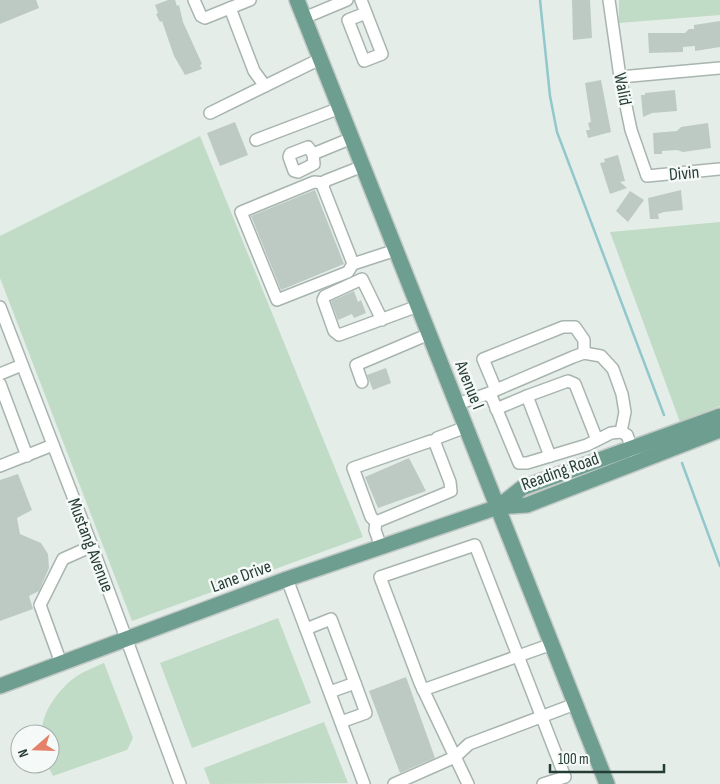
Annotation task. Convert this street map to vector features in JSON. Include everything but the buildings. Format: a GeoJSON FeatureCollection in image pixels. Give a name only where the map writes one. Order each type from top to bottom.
{"type":"FeatureCollection","features":[{"type":"Feature","properties":{"kind":"main road","name":"Avenue I"},"geometry":{"type":"LineString","coordinates":[[297,0],[607,784]]}},
{"type":"Feature","properties":{"kind":"main road","name":"Reading Road"},"geometry":{"type":"LineString","coordinates":[[498,507],[527,505],[720,416]]}},
{"type":"Feature","properties":{"kind":"main road","name":"Reading Road"},"geometry":{"type":"LineString","coordinates":[[498,507],[522,488],[603,459],[635,456],[720,430]]}},
{"type":"Feature","properties":{"kind":"main road","name":"Lane Drive"},"geometry":{"type":"LineString","coordinates":[[0,686],[287,579],[498,507]]}},
{"type":"Feature","properties":{"kind":"street"},"geometry":{"type":"LineString","coordinates":[[194,0],[201,16],[205,18],[250,0]]}},
{"type":"Feature","properties":{"kind":"street"},"geometry":{"type":"LineString","coordinates":[[304,18],[347,0]]}},
{"type":"Feature","properties":{"kind":"street"},"geometry":{"type":"LineString","coordinates":[[361,0],[366,13]]}},
{"type":"Feature","properties":{"kind":"street","name":"Walid"},"geometry":{"type":"LineString","coordinates":[[609,0],[620,77],[631,130],[647,176]]}},
{"type":"Feature","properties":{"kind":"street"},"geometry":{"type":"LineString","coordinates":[[230,8],[254,71],[265,86]]}},
{"type":"Feature","properties":{"kind":"street"},"geometry":{"type":"LineString","coordinates":[[210,113],[320,59]]}},
{"type":"Feature","properties":{"kind":"street"},"geometry":{"type":"LineString","coordinates":[[620,77],[720,68]]}},
{"type":"Feature","properties":{"kind":"street"},"geometry":{"type":"LineString","coordinates":[[256,140],[340,108]]}},
{"type":"Feature","properties":{"kind":"street"},"geometry":{"type":"LineString","coordinates":[[313,154],[352,138]]}},
{"type":"Feature","properties":{"kind":"street"},"geometry":{"type":"LineString","coordinates":[[363,166],[324,183],[314,182],[241,212],[277,300],[348,272],[354,262],[396,250]]}},
{"type":"Feature","properties":{"kind":"street","name":"Divin"},"geometry":{"type":"LineString","coordinates":[[647,176],[720,169]]}},
{"type":"Feature","properties":{"kind":"street"},"geometry":{"type":"LineString","coordinates":[[324,183],[323,187],[354,262]]}},
{"type":"Feature","properties":{"kind":"street"},"geometry":{"type":"LineString","coordinates":[[382,320],[362,279],[325,296],[323,300],[334,331],[339,335],[382,320],[418,306]]}},
{"type":"Feature","properties":{"kind":"street","name":"Mustang Avenue"},"geometry":{"type":"LineString","coordinates":[[0,307],[92,546],[180,784]]}},
{"type":"Feature","properties":{"kind":"street"},"geometry":{"type":"LineString","coordinates":[[584,353],[584,340],[575,327],[562,326],[483,359],[492,398],[519,463],[527,463],[592,443],[611,433],[621,432],[627,435],[635,456]]}},
{"type":"Feature","properties":{"kind":"street"},"geometry":{"type":"LineString","coordinates":[[362,382],[356,365],[429,334]]}},
{"type":"Feature","properties":{"kind":"street"},"geometry":{"type":"LineString","coordinates":[[457,404],[491,392],[584,353],[601,356],[613,369],[622,394],[625,412],[621,432]]}},
{"type":"Feature","properties":{"kind":"street"},"geometry":{"type":"LineString","coordinates":[[0,374],[22,365]]}},
{"type":"Feature","properties":{"kind":"street"},"geometry":{"type":"LineString","coordinates":[[496,409],[568,381],[575,384],[592,443],[603,459]]}},
{"type":"Feature","properties":{"kind":"street"},"geometry":{"type":"LineString","coordinates":[[0,384],[27,456]]}},
{"type":"Feature","properties":{"kind":"street"},"geometry":{"type":"LineString","coordinates":[[527,396],[550,456]]}},
{"type":"Feature","properties":{"kind":"street"},"geometry":{"type":"LineString","coordinates":[[376,522],[451,491],[436,443],[437,438],[466,427]]}},
{"type":"Feature","properties":{"kind":"street"},"geometry":{"type":"LineString","coordinates":[[381,547],[375,530],[376,522],[371,516],[353,468],[431,441],[436,443]]}},
{"type":"Feature","properties":{"kind":"street"},"geometry":{"type":"LineString","coordinates":[[586,465],[592,443]]}},
{"type":"Feature","properties":{"kind":"street"},"geometry":{"type":"LineString","coordinates":[[0,466],[53,445]]}},
{"type":"Feature","properties":{"kind":"street"},"geometry":{"type":"LineString","coordinates":[[468,784],[424,690],[380,577],[475,545],[565,777],[543,784]]}},
{"type":"Feature","properties":{"kind":"street"},"geometry":{"type":"LineString","coordinates":[[61,663],[40,605],[63,559],[92,546]]}},
{"type":"Feature","properties":{"kind":"street"},"geometry":{"type":"LineString","coordinates":[[287,579],[364,784]]}},
{"type":"Feature","properties":{"kind":"street"},"geometry":{"type":"LineString","coordinates":[[306,629],[331,619],[366,713],[341,722]]}},
{"type":"Feature","properties":{"kind":"street"},"geometry":{"type":"LineString","coordinates":[[424,690],[552,644]]}},
{"type":"Feature","properties":{"kind":"street"},"geometry":{"type":"LineString","coordinates":[[330,692],[355,683]]}},
{"type":"Feature","properties":{"kind":"street"},"geometry":{"type":"LineString","coordinates":[[394,784],[455,757],[469,744],[575,704]]}},
{"type":"Feature","properties":{"kind":"green space"},"geometry":{"type":"Polygon","coordinates":[[[619,0],[720,0],[720,15],[619,23],[619,0]]]}},
{"type":"Feature","properties":{"kind":"green space"},"geometry":{"type":"Polygon","coordinates":[[[200,136],[363,537],[132,621],[0,278],[0,236],[200,136]]]}},
{"type":"Feature","properties":{"kind":"green space"},"geometry":{"type":"Polygon","coordinates":[[[720,222],[720,406],[680,422],[610,232],[720,222]]]}},
{"type":"Feature","properties":{"kind":"green space"},"geometry":{"type":"Polygon","coordinates":[[[278,618],[311,703],[192,748],[160,663],[278,618]]]}},
{"type":"Feature","properties":{"kind":"green space"},"geometry":{"type":"Polygon","coordinates":[[[104,663],[133,738],[127,750],[60,774],[60,724],[42,724],[49,708],[60,691],[82,673],[104,663]]]}},
{"type":"Feature","properties":{"kind":"green space"},"geometry":{"type":"Polygon","coordinates":[[[324,722],[348,783],[210,784],[204,768],[324,722]]]}},
{"type":"Feature","properties":{"kind":"waterway"},"geometry":{"type":"LineString","coordinates":[[540,0],[550,96],[557,132],[664,415]]}},
{"type":"Feature","properties":{"kind":"waterway"},"geometry":{"type":"LineString","coordinates":[[682,463],[720,566]]}}]}
